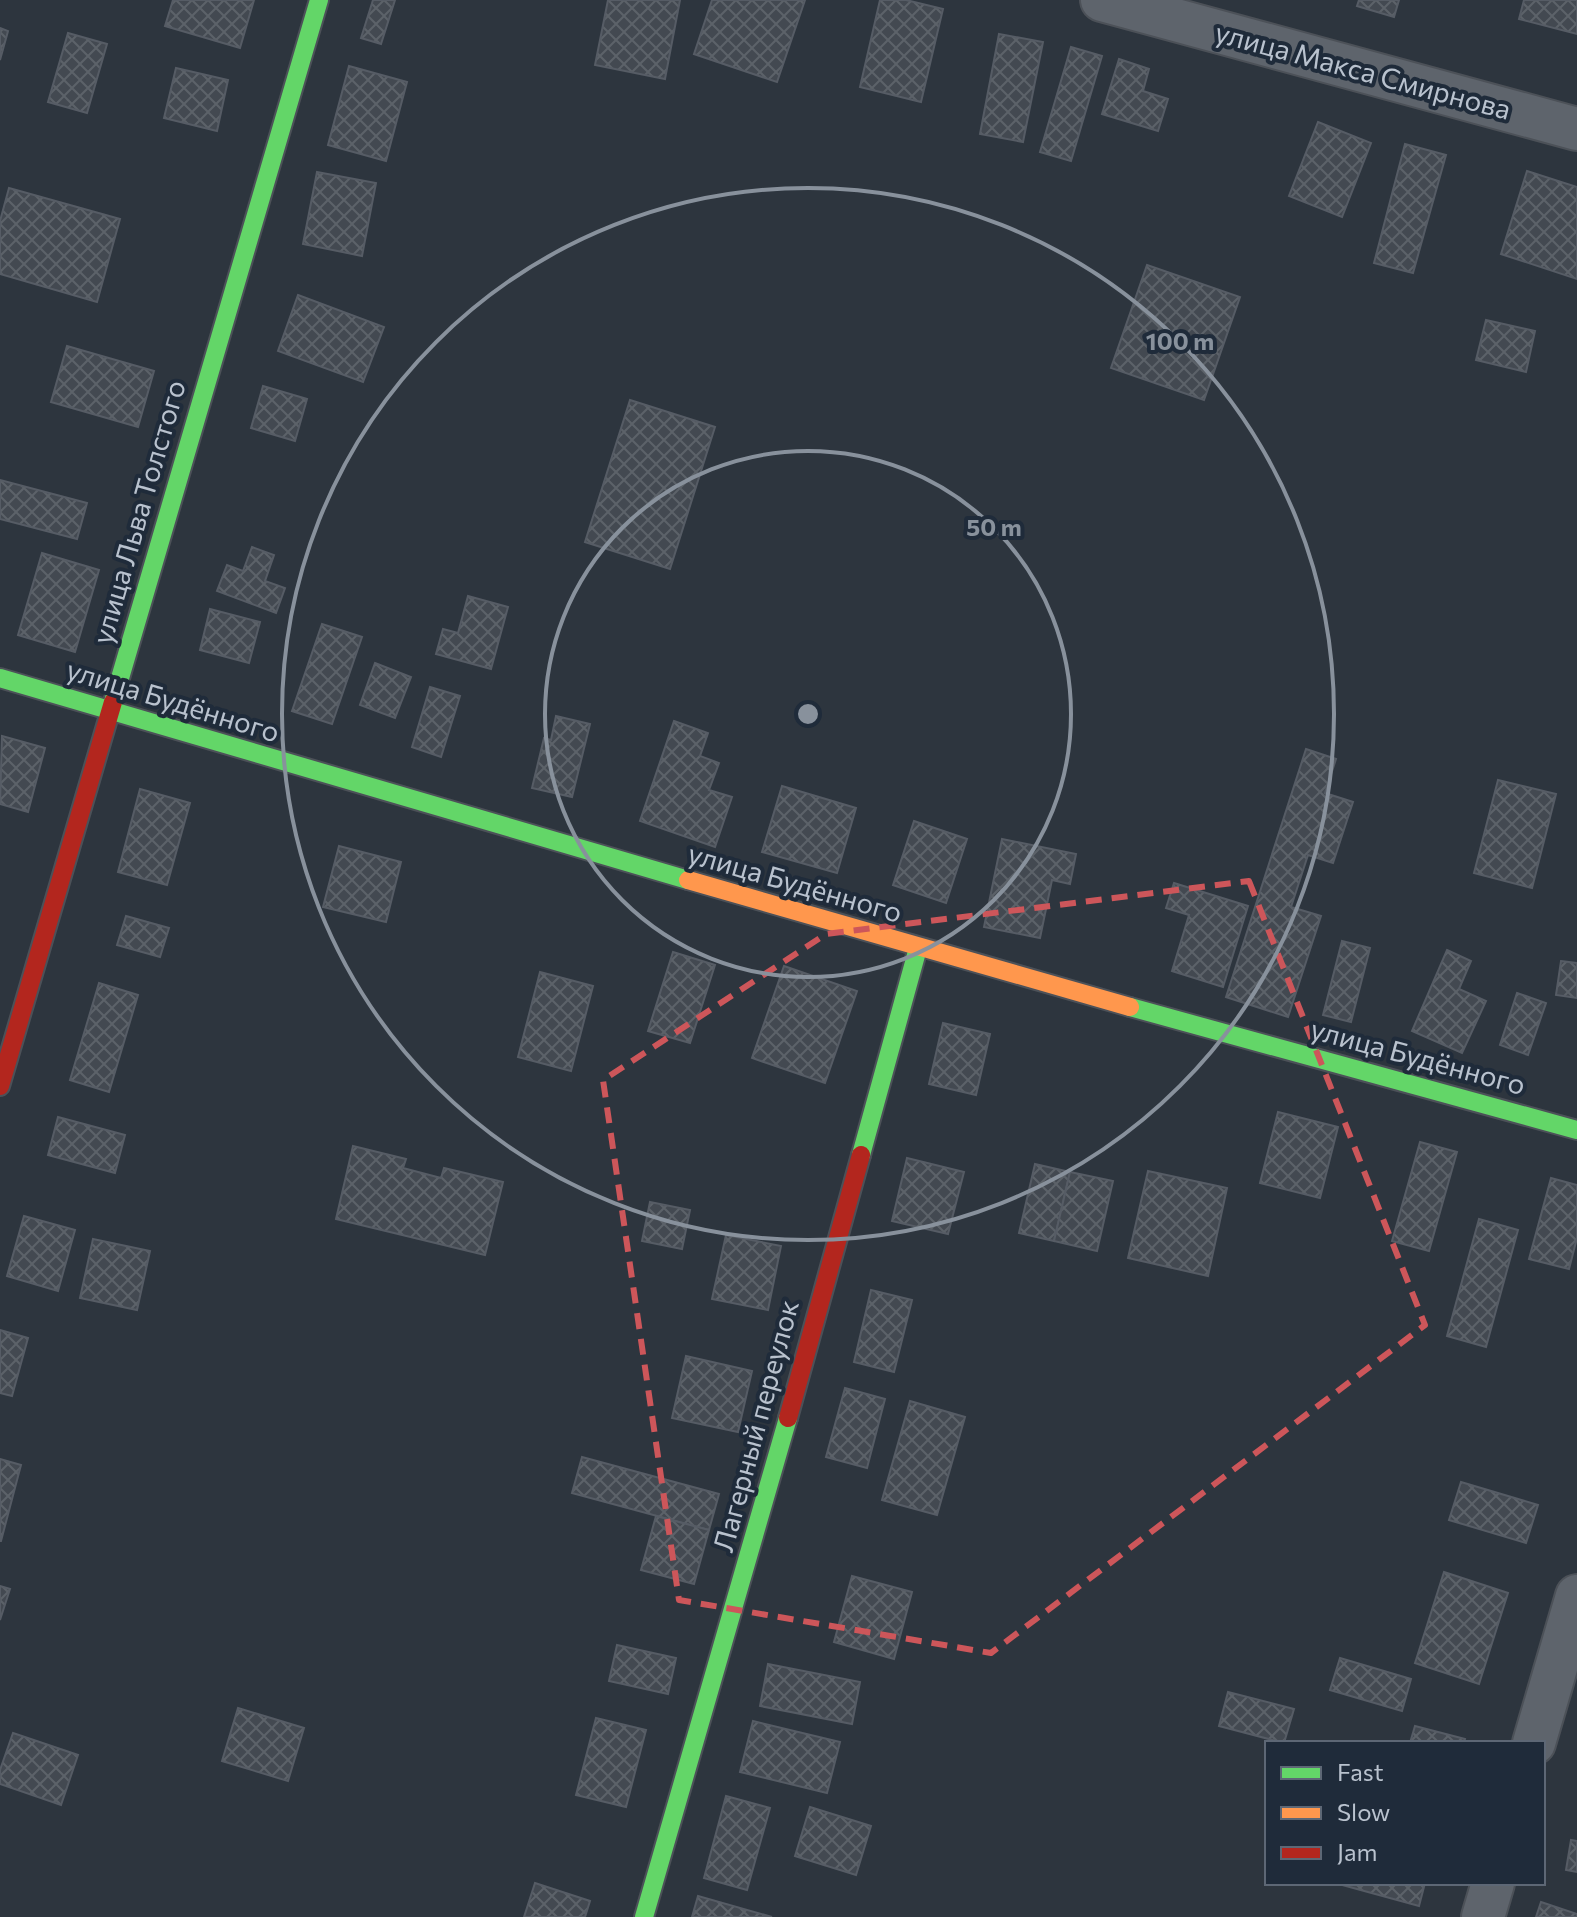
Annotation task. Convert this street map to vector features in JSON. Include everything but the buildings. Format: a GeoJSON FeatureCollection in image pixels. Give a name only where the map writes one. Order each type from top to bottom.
{"type":"FeatureCollection","features":[{"type":"Feature","properties":{"kind":"street","name":"улица Льва Толстого"},"geometry":{"type":"LineString","coordinates":[[0,1086],[319,0]]}},
{"type":"Feature","properties":{"kind":"street","name":"улица Макса Смирнова"},"geometry":{"type":"LineString","coordinates":[[1102,0],[1577,129]]}},
{"type":"Feature","properties":{"kind":"street","name":"улица Будённого"},"geometry":{"type":"LineString","coordinates":[[0,678],[918,948],[1577,1130]]}},
{"type":"Feature","properties":{"kind":"street","name":"Лагерный переулок"},"geometry":{"type":"LineString","coordinates":[[644,1917],[737,1602],[918,948]]}},
{"type":"Feature","properties":{"kind":"street"},"geometry":{"type":"LineString","coordinates":[[1535,1741],[1577,1596]]}},
{"type":"Feature","properties":{"kind":"street"},"geometry":{"type":"LineString","coordinates":[[1483,1917],[1492,1885]]}},
{"type":"Feature","properties":{"kind":"highlighted area"},"geometry":{"type":"Polygon","coordinates":[[[1249,881],[1425,1325],[991,1653],[679,1600],[603,1080],[826,934],[1249,881]]]}},
{"type":"Feature","properties":{"kind":"traffic: fast"},"geometry":{"type":"LineString","coordinates":[[113,702],[319,0]]}},
{"type":"Feature","properties":{"kind":"traffic: fast"},"geometry":{"type":"LineString","coordinates":[[0,678],[688,880]]}},
{"type":"Feature","properties":{"kind":"traffic: fast"},"geometry":{"type":"LineString","coordinates":[[861,1155],[918,948]]}},
{"type":"Feature","properties":{"kind":"traffic: fast"},"geometry":{"type":"LineString","coordinates":[[1130,1007],[1577,1130]]}},
{"type":"Feature","properties":{"kind":"traffic: fast"},"geometry":{"type":"LineString","coordinates":[[644,1917],[788,1418]]}},
{"type":"Feature","properties":{"kind":"traffic: slow"},"geometry":{"type":"LineString","coordinates":[[688,880],[1130,1007]]}},
{"type":"Feature","properties":{"kind":"traffic: jam"},"geometry":{"type":"LineString","coordinates":[[0,1086],[113,702]]}},
{"type":"Feature","properties":{"kind":"traffic: jam"},"geometry":{"type":"LineString","coordinates":[[788,1418],[861,1155]]}}]}
